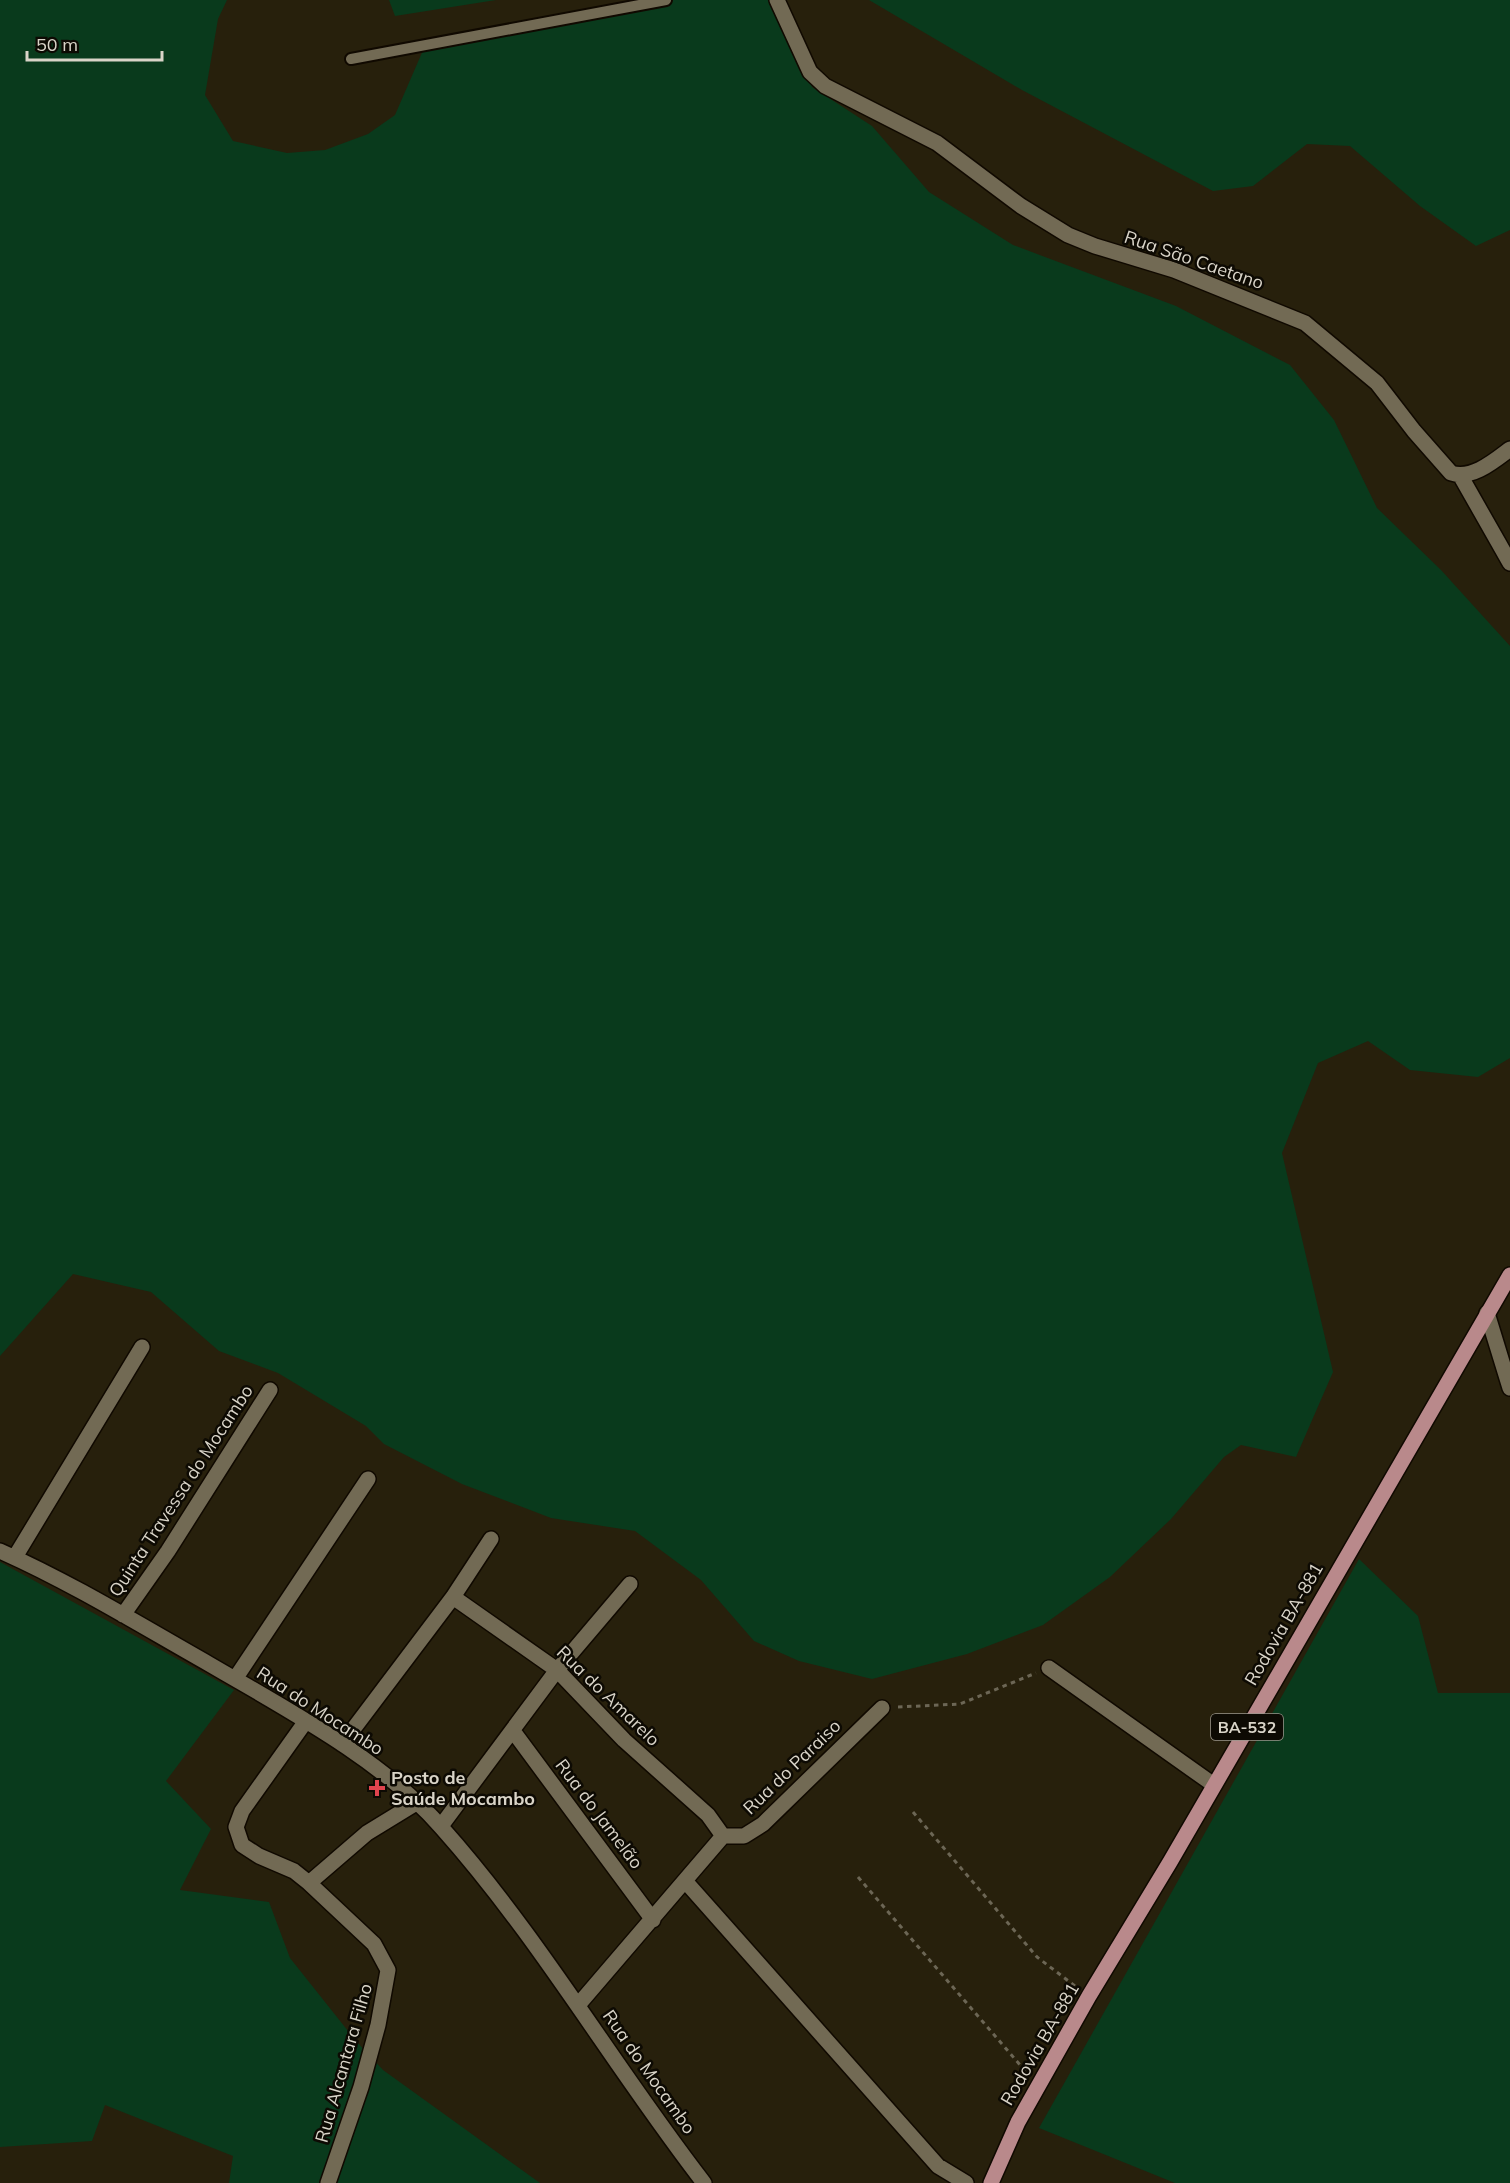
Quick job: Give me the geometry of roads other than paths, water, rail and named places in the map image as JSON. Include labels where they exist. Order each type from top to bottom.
[{"type":"main road","name":"Rodovia BA-881","points":[[991,2183],[1018,2122],[1038,2085],[1510,1275]]},
{"type":"street","name":"Rua São Caetano","points":[[777,0],[810,72],[834,91],[902,123],[937,143],[1021,206],[1068,235],[1095,246],[1174,270],[1305,323],[1372,379],[1444,467],[1460,475]]},
{"type":"street","points":[[1510,450],[1475,471],[1460,475],[1510,563]]},
{"type":"street","points":[[1487,1313],[1510,1388]]},
{"type":"street","points":[[15,1557],[142,1347]]},
{"type":"street","name":"Quinta Travessa do Mocambo","points":[[123,1615],[168,1551],[270,1390]]},
{"type":"street","points":[[235,1679],[368,1479]]},
{"type":"street","points":[[342,1744],[453,1597],[491,1539]]},
{"type":"street","name":"Rua do Mocambo","points":[[0,1551],[123,1615],[306,1721],[342,1744],[416,1803],[441,1826],[579,2004],[704,2183]]},
{"type":"street","points":[[441,1826],[557,1670],[630,1584]]},
{"type":"street","name":"Rua do Amarelo","points":[[453,1597],[557,1670],[624,1740],[708,1815],[723,1836]]},
{"type":"street","points":[[1049,1668],[1214,1785]]},
{"type":"street","name":"Rua do Paraiso","points":[[723,1836],[744,1836],[763,1824],[882,1708]]},
{"type":"street","name":"Rua Alcantara Filho","points":[[306,1721],[242,1811],[236,1827],[238,1837],[249,1850],[294,1871],[374,1944],[388,1970],[381,2014],[362,2087],[328,2183]]},
{"type":"street","name":"Rua do Jamelão","points":[[513,1731],[653,1920]]},
{"type":"street","points":[[309,1883],[367,1833],[416,1803]]},
{"type":"street","points":[[579,2004],[686,1882],[723,1836]]},
{"type":"street","points":[[686,1882],[938,2166],[966,2183]]},
{"type":"lane","points":[[351,59],[666,0]]},
{"type":"place","name":"Posto de Saúde Mocambo","points":[[377,1788]]}]
